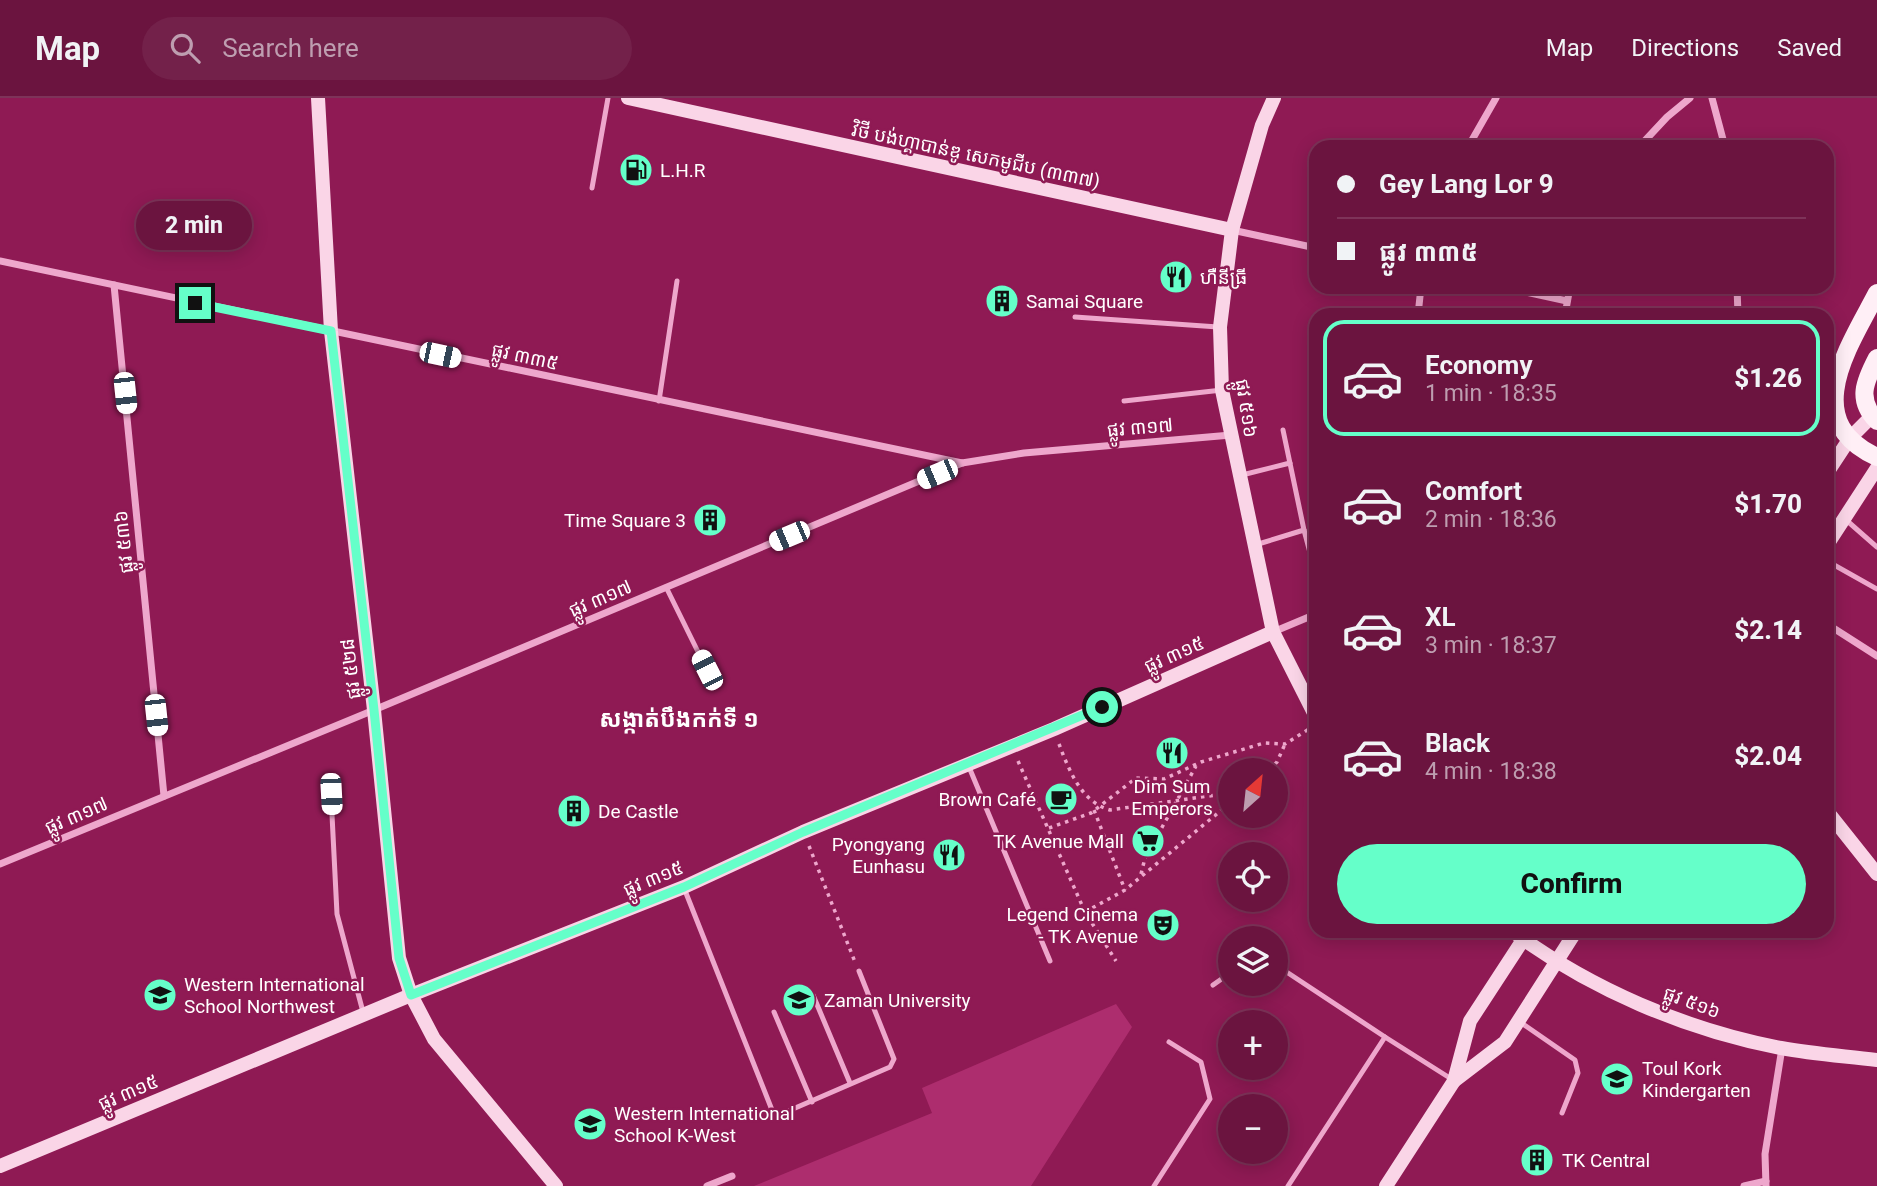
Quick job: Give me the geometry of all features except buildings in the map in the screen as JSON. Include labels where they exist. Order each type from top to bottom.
[{"type":"main road","points":[[1834,390],[1836,375],[1877,293]]},
{"type":"main road","points":[[1875,418],[1866,407],[1864,393],[1877,358]]},
{"type":"main road","points":[[1834,404],[1842,428],[1850,438],[1877,457]]},
{"type":"street","name":"ផ្លូវ ៥២៨","points":[[318,98],[331,331],[399,958],[411,995],[434,1039],[556,1186]]},
{"type":"street","name":"វិថី បង់ហ្គាបាន់ឌូ សេកមូជីប (៣៣៧)","points":[[628,98],[1309,246]]},
{"type":"street","name":"ផ្លូវ ៥១៦","points":[[1274,98],[1262,125],[1232,230],[1220,327],[1222,390],[1273,632],[1309,703]]},
{"type":"street","points":[[1472,140],[1496,98]]},
{"type":"street","points":[[1646,140],[1690,98]]},
{"type":"street","points":[[1712,98],[1723,140]]},
{"type":"street","name":"ផ្លូវ ៣៣៥","points":[[0,261],[962,463]]},
{"type":"street","name":"ផ្លូវ ៥៣៦","points":[[114,285],[164,796]]},
{"type":"street","points":[[1534,294],[1567,301]]},
{"type":"street","points":[[1566,308],[1568,294]]},
{"type":"street","points":[[1834,463],[1850,438],[1875,418]]},
{"type":"street","name":"ផ្លូវ ៣១៧","points":[[0,864],[962,463],[1024,453],[1231,435]]},
{"type":"street","points":[[1834,534],[1877,468]]},
{"type":"street","name":"ផ្លូវ ៣១៥","points":[[0,1166],[411,995],[684,887],[803,832],[1054,729],[1309,617]]},
{"type":"street","points":[[1834,628],[1877,656]]},
{"type":"street","points":[[1834,820],[1877,874]]},
{"type":"street","points":[[1386,1186],[1454,1081],[1470,1021],[1519,938]]},
{"type":"street","name":"ផ្លូវ ៥១៦","points":[[1526,938],[1557,961],[1610,990],[1723,1034],[1782,1048],[1877,1060]]},
{"type":"street","points":[[1454,1081],[1505,1042],[1572,938]]},
{"type":"street","points":[[1744,1186],[1766,1184],[1765,1154],[1782,1048]]},
{"type":"street","points":[[707,1186],[732,1175]]},
{"type":"lane","points":[[592,188],[608,98]]},
{"type":"lane","points":[[659,401],[677,281]]},
{"type":"lane","points":[[1075,317],[1220,327]]},
{"type":"lane","points":[[1124,401],[1222,390]]},
{"type":"lane","points":[[1283,430],[1309,549]]},
{"type":"lane","points":[[1240,476],[1290,463]]},
{"type":"lane","points":[[1844,518],[1877,547]]},
{"type":"lane","points":[[1255,545],[1304,530]]},
{"type":"lane","points":[[1834,565],[1877,589]]},
{"type":"lane","points":[[666,587],[707,670]]},
{"type":"lane","points":[[968,764],[1050,961]]},
{"type":"lane","points":[[331,794],[337,914],[364,1015]]},
{"type":"lane","points":[[684,887],[772,1110],[779,1115],[890,1067],[894,1059],[859,971]]},
{"type":"lane","points":[[1288,973],[1454,1081]]},
{"type":"lane","points":[[1213,985],[1218,981]]},
{"type":"lane","points":[[813,995],[850,1083]]},
{"type":"lane","points":[[774,1012],[812,1102]]},
{"type":"lane","points":[[1519,1021],[1575,1060],[1578,1073],[1562,1113]]},
{"type":"lane","points":[[1288,1186],[1385,1037]]},
{"type":"lane","points":[[1154,1186],[1210,1099],[1200,1062],[1169,1042]]},
{"type":"path","points":[[1054,729],[1072,777],[1096,808],[1125,890]]},
{"type":"path","points":[[1279,758],[1285,744],[1309,729]]},
{"type":"path","points":[[1049,828],[1096,808],[1136,778],[1164,779],[1197,764],[1264,743],[1285,744]]},
{"type":"path","points":[[1012,746],[1085,912],[1116,961]]},
{"type":"path","points":[[1141,876],[1145,858],[1197,764]]},
{"type":"path","points":[[1096,808],[1110,810],[1218,794]]},
{"type":"path","points":[[1085,912],[1125,890],[1218,813]]},
{"type":"path","points":[[814,860],[859,971]]},
{"type":"shaded area","points":[[1116,1004],[1132,1027],[1031,1186],[754,1186],[932,1113],[922,1088]]},
{"type":"place","name":"L.H.R","points":[[636,170]]},
{"type":"place","name":"ហឺនីធ្រី","points":[[1176,277]]},
{"type":"place","name":"Samai Square","points":[[1002,301]]},
{"type":"place","name":"Time Square 3","points":[[710,520]]},
{"type":"place","name":"Dim Sum Emperors","points":[[1172,753]]},
{"type":"place","name":"Brown Café","points":[[1061,799]]},
{"type":"place","name":"De Castle","points":[[574,811]]},
{"type":"place","name":"TK Avenue Mall","points":[[1148,841]]},
{"type":"place","name":"Pyongyang Eunhasu","points":[[949,855]]},
{"type":"place","name":"Legend Cinema - TK Avenue","points":[[1163,925]]},
{"type":"place","name":"Western International School Northwest","points":[[160,995]]},
{"type":"place","name":"Zaman University","points":[[799,1000]]},
{"type":"place","name":"Toul Kork Kindergarten","points":[[1617,1079]]},
{"type":"place","name":"Western International School K-West","points":[[590,1124]]},
{"type":"place","name":"TK Central","points":[[1537,1160]]},
{"type":"district","name":"សង្កាត់បឹងកក់ទី ១","points":[[679,719]]},
{"type":"route","points":[[195,303],[331,331],[399,958],[411,995],[684,887],[803,832],[1102,707]]}]
